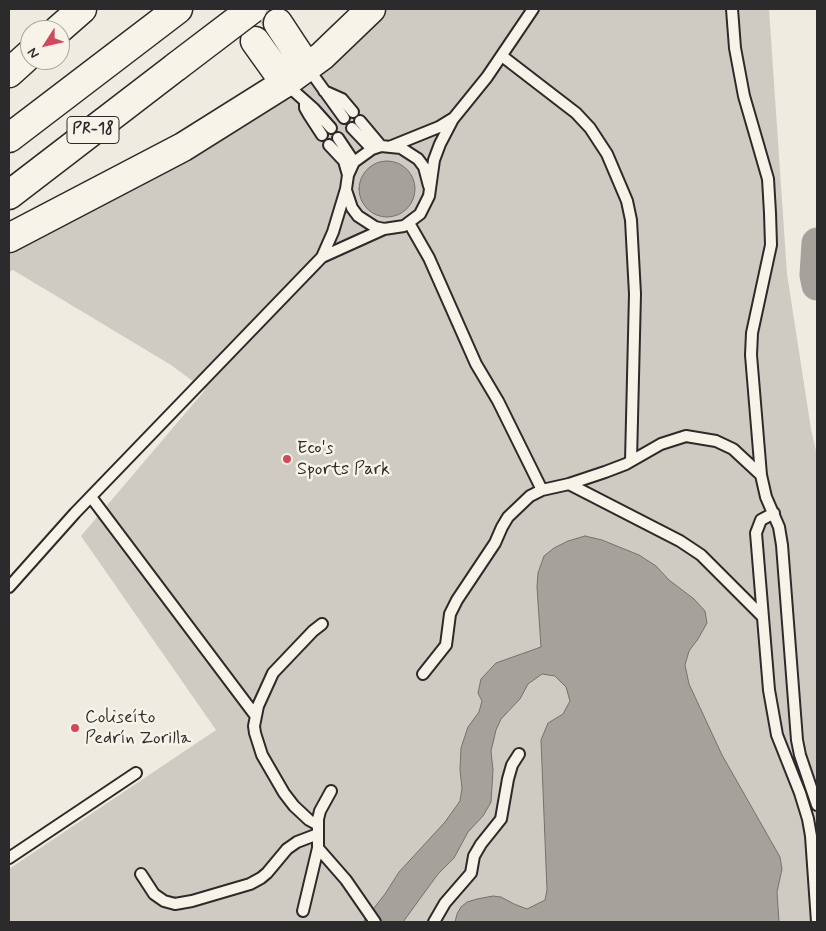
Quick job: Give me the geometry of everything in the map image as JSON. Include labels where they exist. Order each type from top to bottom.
[{"type":"main road","points":[[69,20],[82,9]]},
{"type":"main road","name":"PR-18","points":[[9,138],[178,9]]},
{"type":"main road","name":"PR-18","points":[[9,195],[252,9]]},
{"type":"main road","points":[[9,238],[183,147],[295,92],[307,66],[322,56],[371,9]]},
{"type":"main road","points":[[278,23],[307,66]]},
{"type":"main road","points":[[254,41],[295,92]]},
{"type":"main road","points":[[9,73],[20,63]]},
{"type":"lane","points":[[9,587],[91,497],[322,257],[384,229],[395,228],[409,223],[420,214],[428,196],[434,160],[453,119],[487,77],[533,9]]},
{"type":"lane","points":[[732,9],[735,48],[744,96],[768,179],[771,245],[752,333],[751,355],[762,475],[766,497],[779,527],[785,566],[797,740],[800,755],[817,805]]},
{"type":"lane","points":[[502,56],[576,113],[590,128],[607,154],[627,201],[631,220],[635,294],[631,461]]},
{"type":"lane","points":[[307,66],[326,94],[342,99],[348,115]]},
{"type":"lane","points":[[295,92],[331,128]]},
{"type":"lane","points":[[295,92],[322,135]]},
{"type":"lane","points":[[314,109],[326,94]]},
{"type":"lane","points":[[322,257],[346,189],[348,175],[354,162],[381,147],[439,127],[453,119]]},
{"type":"lane","points":[[356,125],[381,147],[401,148],[418,159],[424,167],[429,186]]},
{"type":"lane","points":[[338,138],[354,162]]},
{"type":"lane","points":[[329,145],[344,161],[348,175]]},
{"type":"lane","points":[[346,189],[348,199],[358,216],[370,225],[384,229]]},
{"type":"lane","points":[[409,223],[429,258],[476,364],[498,401],[542,490]]},
{"type":"lane","points":[[423,674],[446,645],[450,614],[457,600],[495,542],[502,526],[530,496],[542,490],[569,484],[631,461],[661,444],[686,436],[716,441],[734,448],[762,475]]},
{"type":"lane","points":[[569,484],[680,540],[701,555],[763,617]]},
{"type":"lane","points":[[91,497],[255,715]]},
{"type":"lane","points":[[774,513],[760,520],[756,533],[769,690],[773,718],[800,793],[811,836],[817,922]]},
{"type":"lane","points":[[318,830],[294,806],[271,773],[262,755],[255,733],[255,715],[273,673],[322,624]]},
{"type":"lane","points":[[434,922],[445,903],[471,873],[474,856],[501,819],[508,779],[512,765],[519,754]]},
{"type":"lane","points":[[9,858],[136,772]]},
{"type":"lane","points":[[303,912],[318,848],[320,811],[331,791]]},
{"type":"lane","points":[[141,874],[154,894],[164,901],[175,904],[192,901],[250,884],[261,878],[292,846],[318,830]]},
{"type":"lane","points":[[318,848],[353,890],[375,922]]},
{"type":"shaded area","points":[[381,9],[769,9],[787,274],[811,429],[817,455],[817,922],[9,922],[9,869],[216,730],[81,536],[205,390],[171,365],[13,270],[9,272],[9,249]]},
{"type":"shaded area","points":[[387,161],[402,166],[410,174],[415,189],[410,204],[402,212],[387,217],[372,212],[364,204],[359,189],[364,174],[372,166]]},
{"type":"shaded area","points":[[585,536],[602,540],[639,555],[656,566],[669,580],[694,599],[705,611],[707,623],[689,651],[685,665],[689,684],[722,755],[780,857],[782,869],[777,892],[779,922],[455,922],[461,907],[467,902],[477,899],[493,896],[501,897],[527,909],[545,900],[547,890],[541,740],[548,723],[563,714],[570,701],[566,687],[555,676],[542,674],[528,684],[520,699],[501,719],[491,751],[493,770],[491,802],[483,816],[468,832],[454,858],[438,874],[403,922],[363,922],[399,872],[445,822],[460,801],[462,788],[460,770],[461,748],[468,727],[479,712],[482,701],[478,693],[481,679],[496,663],[541,647],[537,587],[538,573],[544,556],[568,541]]},
{"type":"waterway","points":[[817,243],[815,275],[817,285]]},
{"type":"tunnel","points":[[268,9],[278,23]]},
{"type":"place","name":"Eco's Sports Park","points":[[287,459]]},
{"type":"place","name":"Coliseíto Pedrín Zorilla","points":[[75,728]]}]
